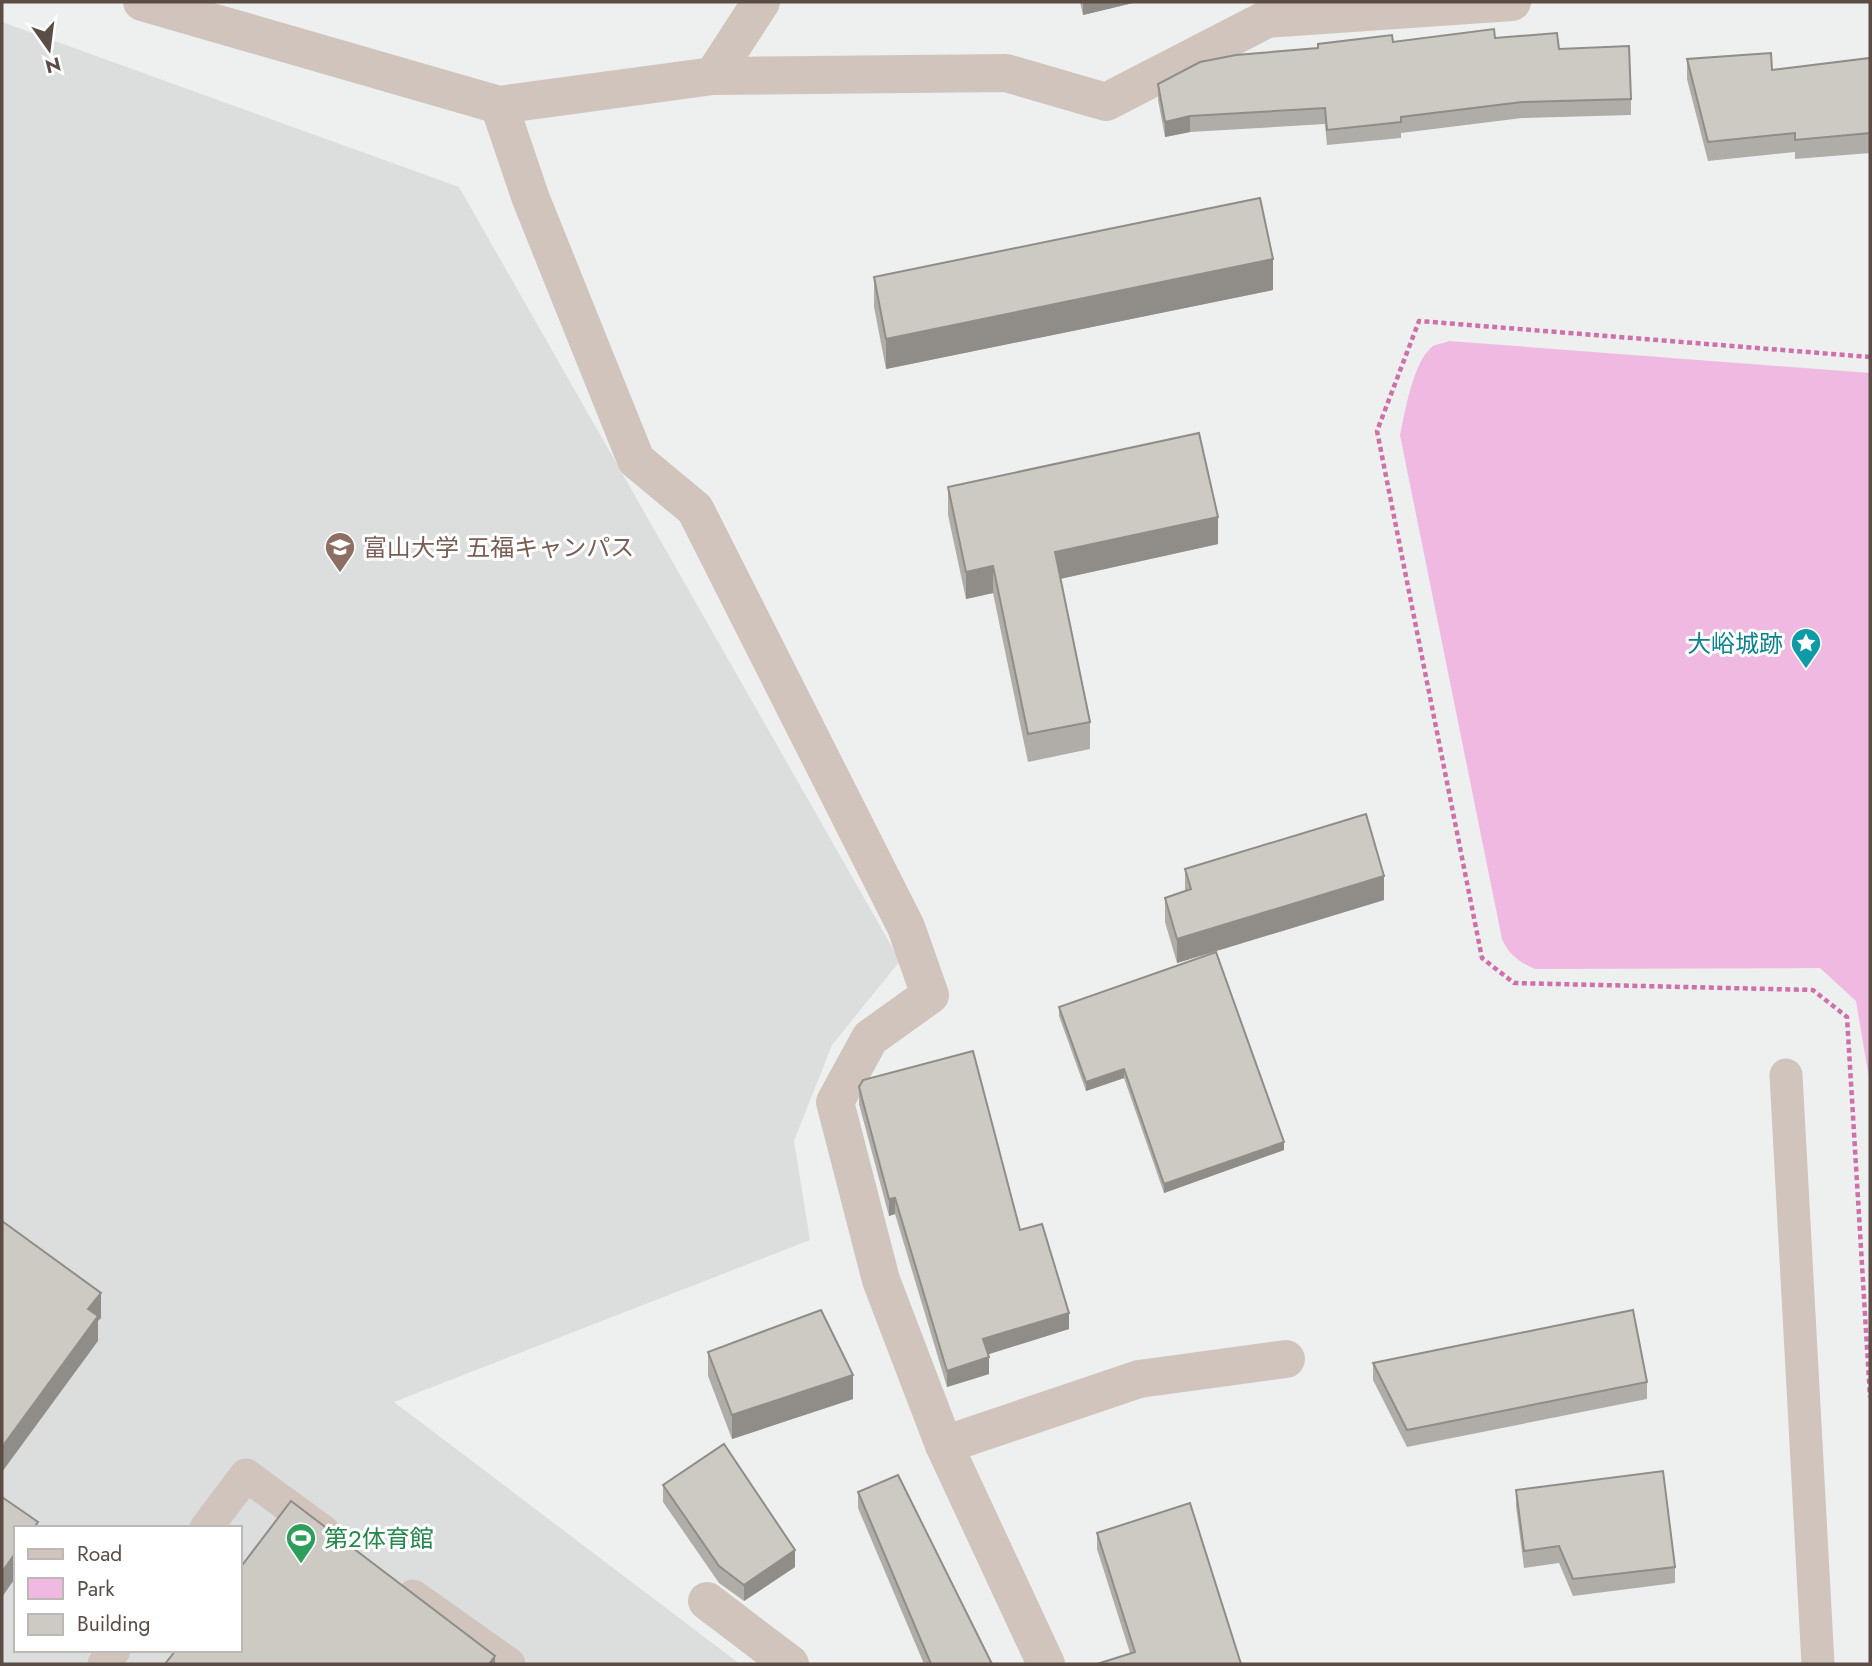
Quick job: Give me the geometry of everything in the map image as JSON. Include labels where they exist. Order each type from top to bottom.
[{"type":"street","points":[[142,2],[499,105],[713,76],[1006,73],[1106,102],[1266,19],[1512,2]]},
{"type":"street","points":[[713,76],[761,2]]},
{"type":"street","points":[[499,105],[531,199],[636,460],[695,509],[906,928],[930,995],[870,1038],[835,1102],[881,1280],[944,1445],[1046,1664]]},
{"type":"street","points":[[944,1445],[1139,1379],[1286,1359]]},
{"type":"street","points":[[707,1601],[790,1664]]},
{"type":"lane","points":[[1786,1074],[1818,1664]]},
{"type":"lane","points":[[208,1526],[246,1475],[345,1546]]},
{"type":"lane","points":[[388,1578],[509,1664]]},
{"type":"path","points":[[1870,357],[1419,321],[1377,432],[1482,958],[1514,983],[1813,990],[1847,1017],[1870,1396]]},
{"type":"shaded area","name":"富山大学 五福キャンパス","points":[[2,22],[459,187],[900,961],[832,1045],[794,1141],[810,1240],[394,1402],[740,1664],[2,1664]]},
{"type":"green space","points":[[1449,341],[1870,373],[1870,1084],[1856,1001],[1820,968],[1535,969],[1515,957],[1505,945],[1400,435],[1420,363],[1433,346]]},
{"type":"building","points":[[1494,29],[1495,38],[1557,33],[1559,49],[1629,46],[1631,99],[1522,102],[1401,117],[1401,122],[1327,130],[1325,108],[1190,116],[1165,122],[1158,84],[1200,62],[1236,55],[1318,48],[1318,44],[1392,35],[1393,42]]},
{"type":"building","points":[[1771,53],[1772,70],[1870,58],[1870,133],[1795,140],[1795,133],[1708,142],[1687,59]]},
{"type":"building","points":[[1260,198],[1273,259],[886,339],[874,277]]},
{"type":"building","points":[[1199,433],[1218,517],[1055,552],[1090,722],[1028,734],[993,566],[966,572],[948,487]]},
{"type":"building","points":[[1366,814],[1384,876],[1177,939],[1165,898],[1191,889],[1185,869]]},
{"type":"building","points":[[1216,952],[1284,1142],[1164,1184],[1124,1069],[1086,1082],[1059,1007]]},
{"type":"building","points":[[973,1051],[1020,1230],[1042,1224],[1069,1313],[983,1339],[989,1357],[947,1371],[895,1198],[889,1199],[859,1087],[863,1080]]},
{"type":"building","points":[[2,1221],[101,1293],[88,1309],[98,1316],[2,1447]]},
{"type":"building","points":[[821,1310],[853,1375],[732,1415],[708,1352]]},
{"type":"building","points":[[1633,1310],[1647,1382],[1407,1430],[1373,1363]]},
{"type":"building","points":[[724,1444],[795,1550],[744,1585],[719,1566],[663,1485]]},
{"type":"building","points":[[1663,1471],[1675,1567],[1573,1579],[1559,1546],[1524,1551],[1516,1490]]},
{"type":"building","points":[[898,1475],[992,1664],[931,1664],[858,1492]]},
{"type":"building","points":[[2,1497],[38,1522],[35,1526],[14,1526],[14,1555],[2,1572]]},
{"type":"building","name":"第2体育館","points":[[291,1501],[495,1656],[489,1664],[165,1664],[174,1652],[242,1652],[242,1565]]},
{"type":"building","points":[[1190,1503],[1241,1664],[1097,1664],[1135,1652],[1097,1533]]},
{"type":"place","name":"富山大学 五福キャンパス","points":[[340,574]]},
{"type":"place","name":"大峪城跡","points":[[1806,670]]},
{"type":"place","name":"第2体育館","points":[[301,1565]]}]
